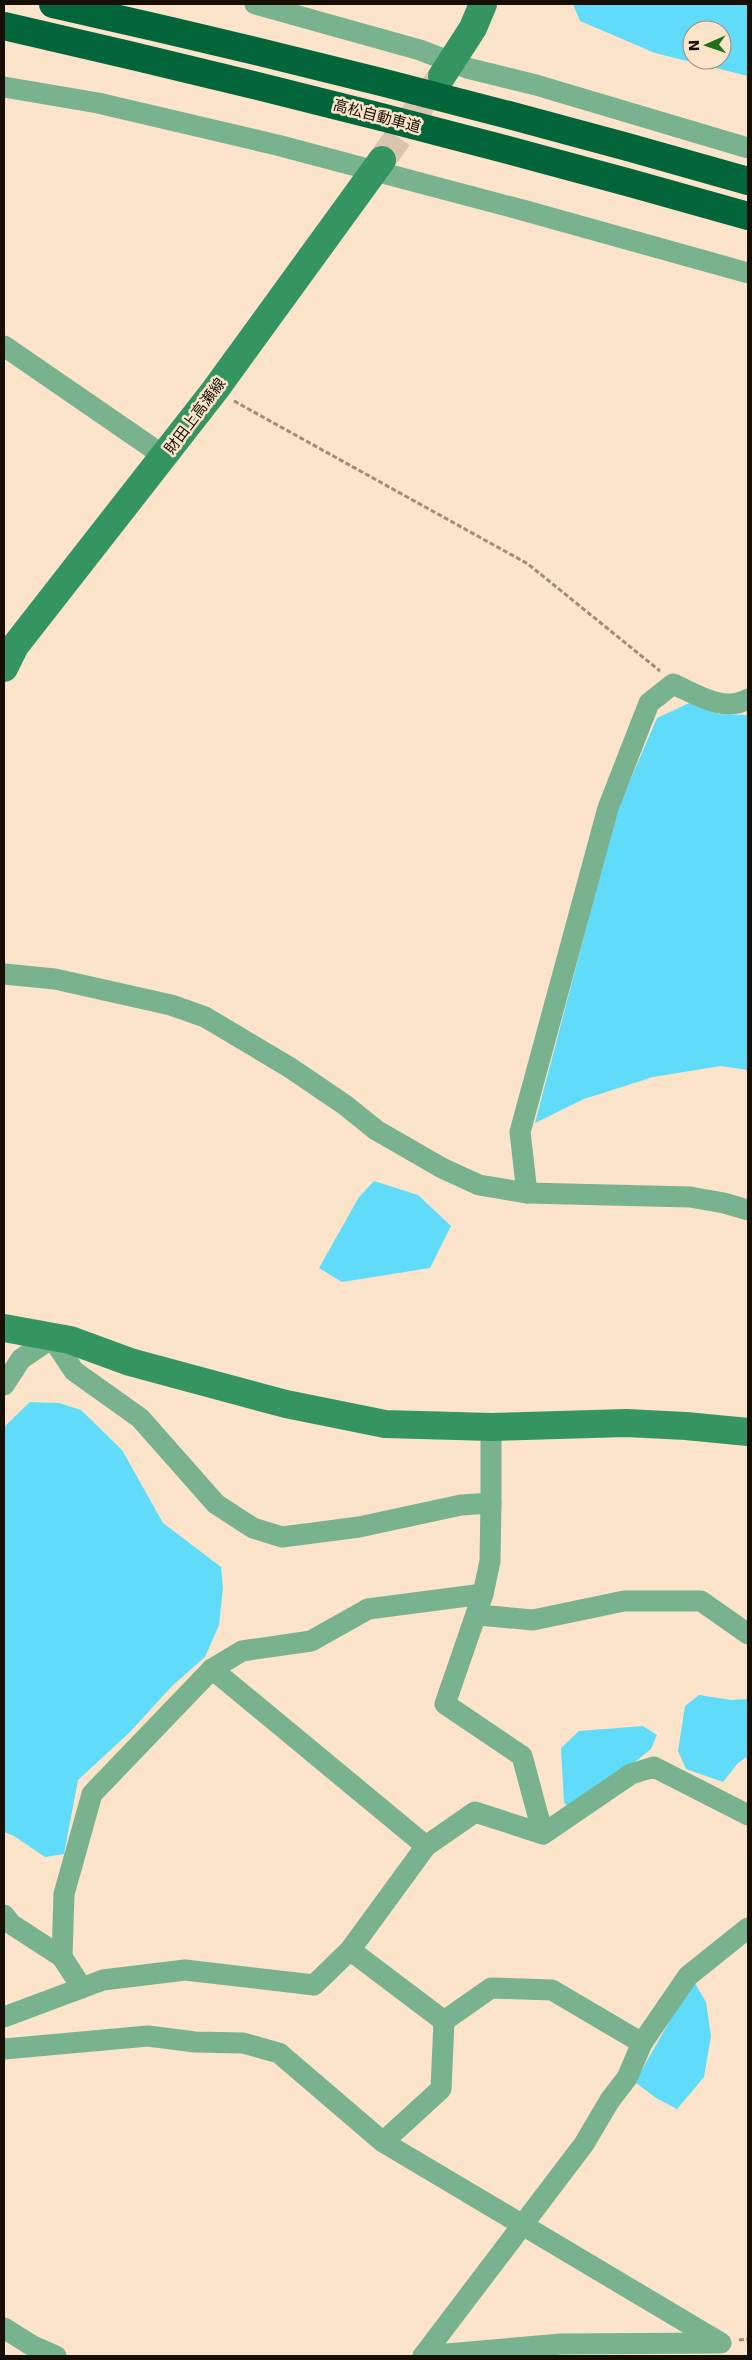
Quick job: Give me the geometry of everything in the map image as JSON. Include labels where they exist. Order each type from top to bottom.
[{"type":"highway","points":[[53,4],[219,41],[615,143],[748,181]]},
{"type":"highway","name":"高松自動車道","points":[[4,26],[220,75],[616,178],[748,216]]},
{"type":"street","points":[[254,4],[420,50],[447,69],[467,68],[536,85],[748,148]]},
{"type":"street","points":[[447,69],[473,28],[483,4]]},
{"type":"street","points":[[4,87],[98,103],[277,145],[378,166],[526,211],[748,273]]},
{"type":"street","name":"財田上高瀬線","points":[[4,668],[15,646],[215,390],[378,166]]},
{"type":"street","points":[[4,346],[164,456]]},
{"type":"street","points":[[528,1193],[520,1132],[608,808],[648,703],[673,684],[722,705],[741,703],[748,699]]},
{"type":"street","points":[[4,974],[55,979],[171,1005],[205,1017],[290,1067],[345,1105],[376,1130],[442,1168],[479,1185],[528,1193],[690,1197],[724,1203],[748,1210]]},
{"type":"street","points":[[4,1328],[70,1340],[148,1367],[286,1404],[336,1416],[385,1424],[492,1427],[626,1423],[748,1432]]},
{"type":"street","points":[[4,1385],[21,1359],[52,1338]]},
{"type":"street","points":[[52,1338],[74,1370],[140,1418],[216,1504],[252,1528],[282,1537],[359,1527],[461,1505],[491,1503]]},
{"type":"street","points":[[492,1427],[490,1561],[478,1615],[445,1704],[522,1756],[542,1834]]},
{"type":"street","points":[[62,1957],[64,1894],[92,1794],[212,1669],[242,1651],[311,1641],[368,1608],[483,1594]]},
{"type":"street","points":[[478,1615],[533,1620],[624,1601],[701,1601],[748,1634]]},
{"type":"street","points":[[212,1669],[426,1846]]},
{"type":"street","points":[[542,1834],[630,1774],[654,1766],[748,1815]]},
{"type":"street","points":[[4,2017],[103,1980],[185,1970],[314,1985],[350,1950],[426,1846],[475,1812],[542,1834]]},
{"type":"street","points":[[4,1915],[11,1924],[62,1957],[82,1988]]},
{"type":"street","points":[[423,2356],[584,2144],[610,2100],[627,2078],[642,2043],[688,1976],[748,1928]]},
{"type":"street","points":[[350,1950],[444,2022]]},
{"type":"street","points":[[444,2022],[491,1988],[552,1990],[642,2043]]},
{"type":"street","points":[[383,2142],[441,2089],[444,2022]]},
{"type":"street","points":[[4,2049],[148,2036],[195,2042],[243,2043],[279,2053],[383,2142],[525,2224],[721,2343],[561,2344],[423,2356]]},
{"type":"street","points":[[4,2328],[31,2345],[56,2356]]},
{"type":"path","points":[[215,390],[372,480],[528,564],[655,666],[673,684]]},
{"type":"water","points":[[573,4],[748,4],[748,76],[724,70],[732,70],[732,20],[682,20],[682,60],[655,53],[580,21]]},
{"type":"water","points":[[689,703],[719,714],[748,715],[748,1070],[721,1066],[653,1077],[584,1099],[535,1123],[617,811],[657,718]]},
{"type":"water","points":[[374,1181],[418,1195],[451,1226],[430,1268],[342,1282],[319,1268],[359,1197]]},
{"type":"water","points":[[30,1402],[59,1403],[81,1410],[122,1450],[163,1523],[221,1567],[223,1588],[219,1625],[205,1657],[172,1686],[130,1732],[78,1780],[64,1854],[45,1857],[14,1836],[4,1832],[4,1431],[6,1425]]},
{"type":"water","points":[[699,1695],[731,1700],[748,1699],[748,1756],[738,1763],[723,1782],[686,1769],[678,1751],[685,1706]]},
{"type":"water","points":[[643,1726],[657,1735],[651,1749],[615,1778],[571,1808],[564,1803],[561,1748],[579,1731]]},
{"type":"water","points":[[693,1980],[706,2002],[711,2036],[704,2077],[677,2109],[656,2098],[635,2082]]},
{"type":"tunnel","points":[[382,160],[441,77]]}]
